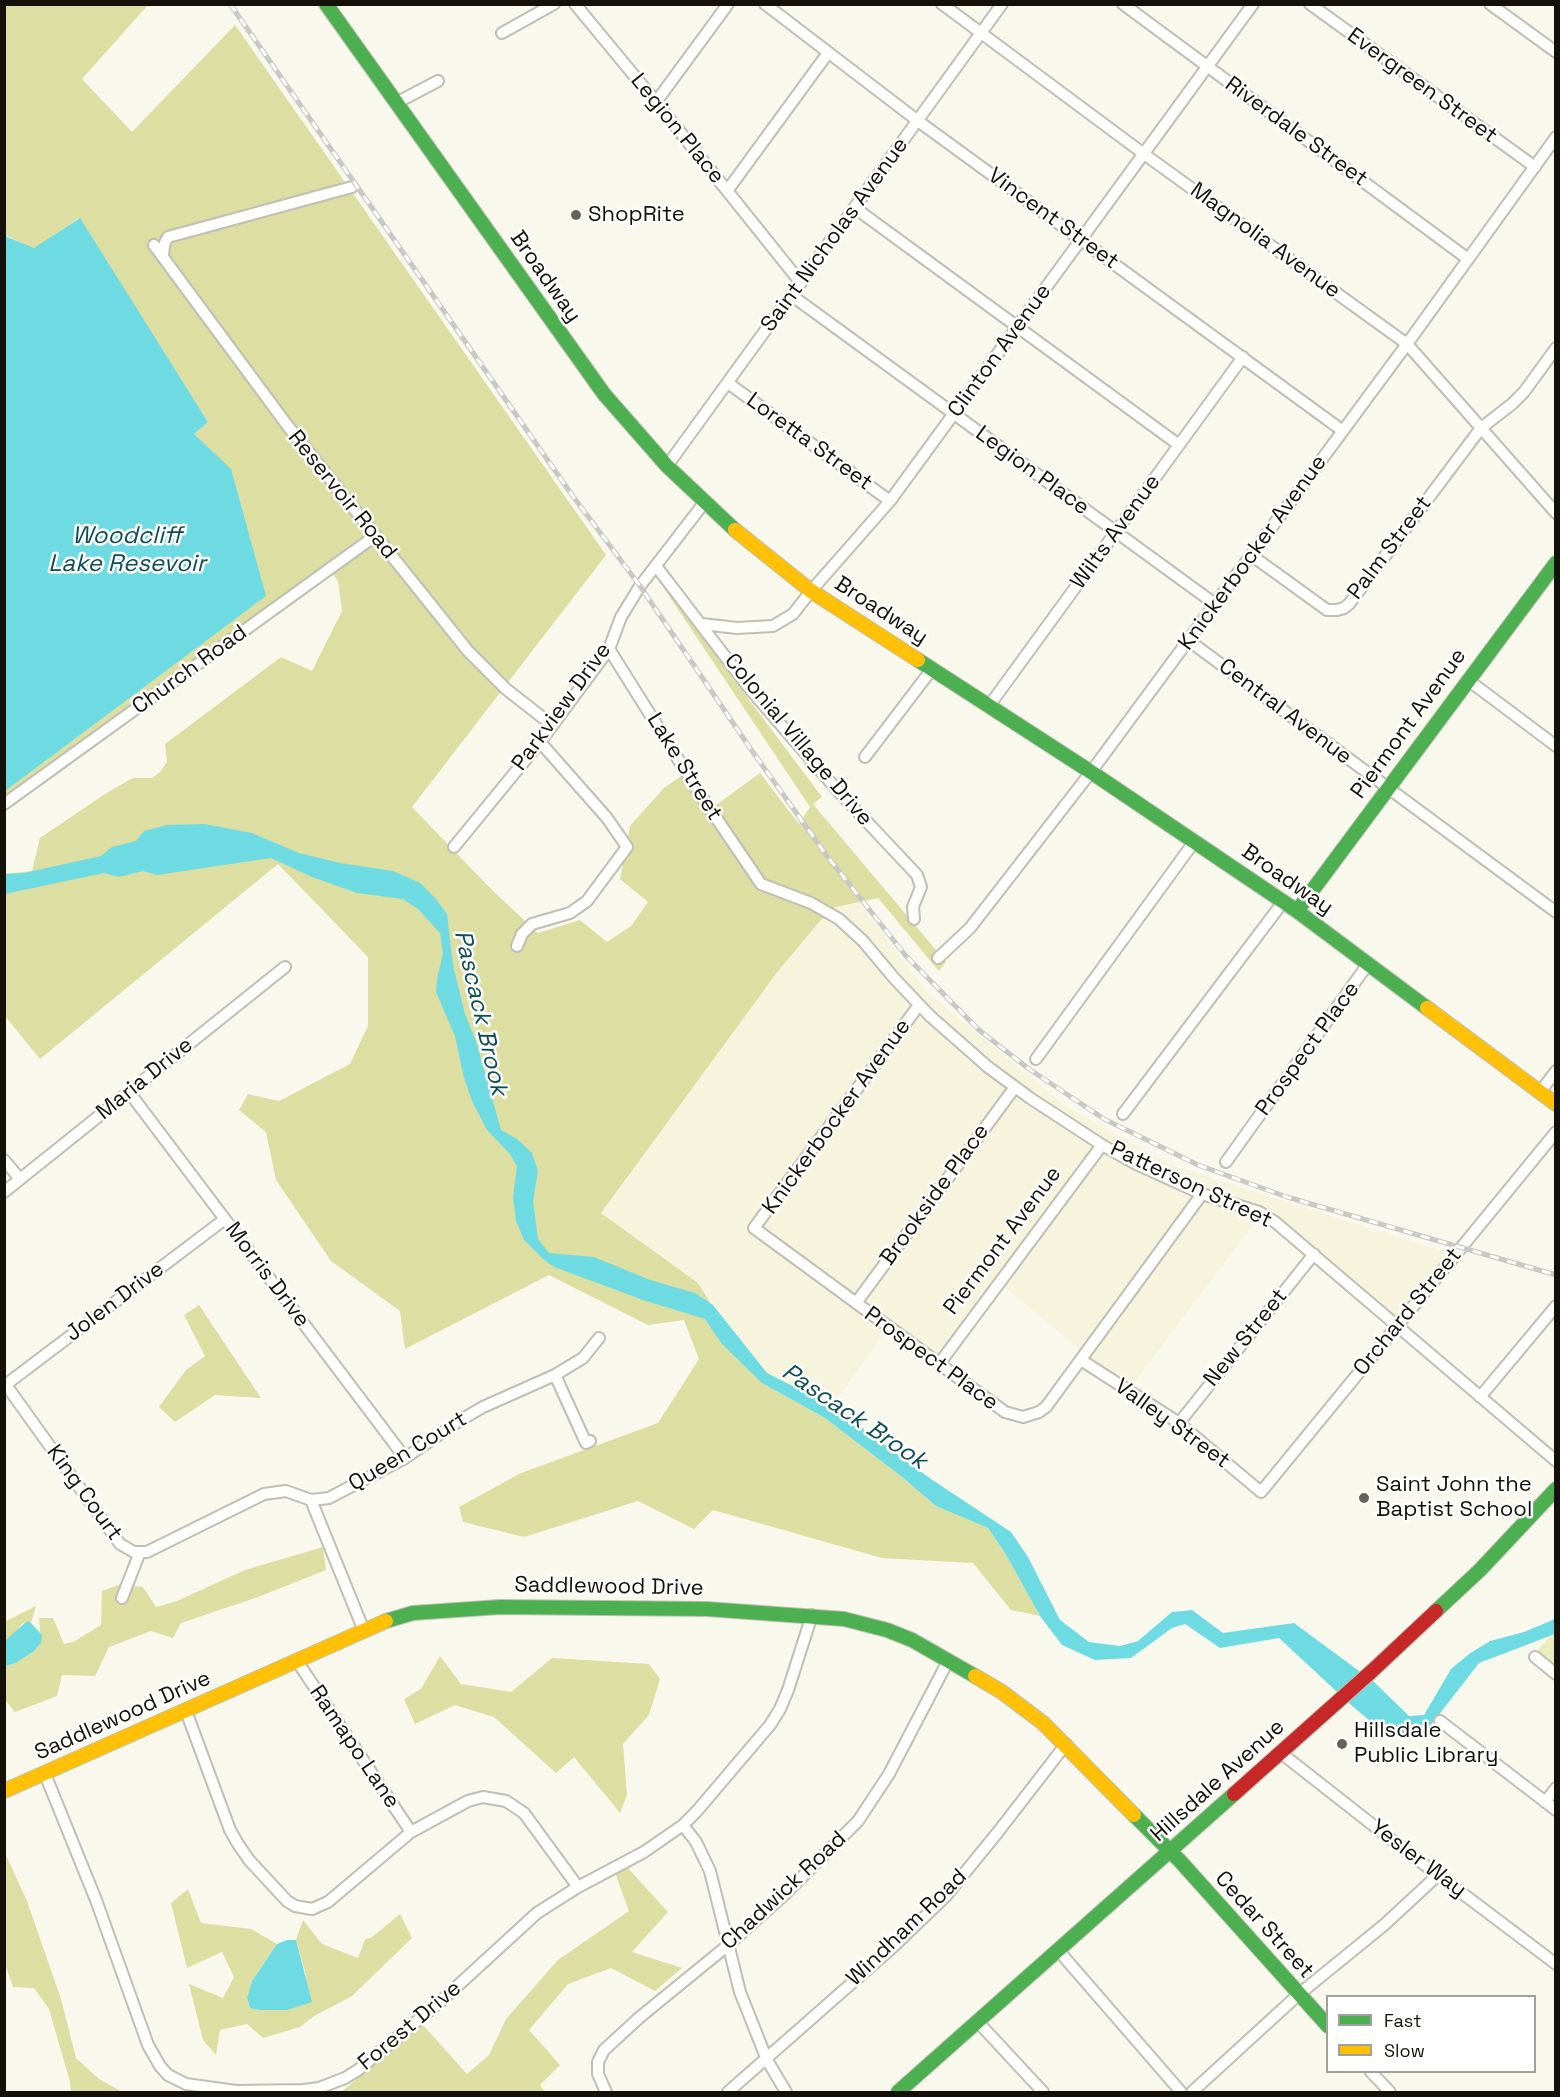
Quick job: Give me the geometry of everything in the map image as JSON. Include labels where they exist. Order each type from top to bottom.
[{"type":"street","points":[[501,33],[554,4]]},
{"type":"street","name":"Legion Place","points":[[575,4],[801,283]]},
{"type":"street","points":[[656,102],[728,4]]},
{"type":"street","name":"Vincent Street","points":[[765,4],[918,121],[1343,431]]},
{"type":"street","name":"Magnolia Avenue","points":[[942,4],[1144,154],[1407,344],[1556,513]]},
{"type":"street","name":"Saint Nicholas Avenue","points":[[667,466],[1002,4]]},
{"type":"street","name":"Riverdale Street","points":[[1123,4],[1468,259]]},
{"type":"street","name":"Clinton Avenue","points":[[702,624],[737,628],[773,626],[793,614],[890,501],[1253,4]]},
{"type":"street","name":"Evergreen Street","points":[[1310,4],[1534,167]]},
{"type":"street","points":[[1490,4],[1556,52]]},
{"type":"street","name":"Broadway","points":[[328,5],[584,367],[630,426],[704,503],[746,541],[811,591],[1091,772],[1296,910],[1556,1104]]},
{"type":"street","points":[[728,191],[828,53]]},
{"type":"street","points":[[396,103],[438,81]]},
{"type":"street","name":"Knickerbocker Avenue","points":[[938,958],[970,928],[1091,772],[1407,344],[1556,137]]},
{"type":"street","points":[[162,257],[168,237],[352,187]]},
{"type":"street","points":[[855,208],[1179,445]]},
{"type":"street","name":"Reservoir Road","points":[[154,245],[287,425],[475,658],[506,690],[552,725]]},
{"type":"street","name":"Legion Place","points":[[791,295],[1215,604]]},
{"type":"street","name":"Palm Street","points":[[1251,555],[1327,609],[1344,608],[1481,428],[1524,392],[1556,348]]},
{"type":"street","name":"Wilts Avenue","points":[[989,706],[1243,357]]},
{"type":"street","name":"Loretta Street","points":[[728,382],[890,501]]},
{"type":"street","name":"Parkview Drive","points":[[454,847],[540,742],[609,649],[621,617],[704,503]]},
{"type":"street","name":"Church Road","points":[[4,804],[375,536]]},
{"type":"street","name":"Piermont Avenue","points":[[1296,910],[1556,562]]},
{"type":"street","name":"Colonial Village Drive","points":[[656,566],[750,689],[838,791],[917,875],[921,887],[913,907],[914,919]]},
{"type":"street","name":"Central Avenue","points":[[1188,640],[1556,912]]},
{"type":"street","name":"Lake Street","points":[[609,649],[700,794],[761,884]]},
{"type":"street","points":[[865,757],[932,669]]},
{"type":"street","points":[[1468,680],[1556,746]]},
{"type":"street","points":[[517,946],[522,934],[532,924],[570,913],[586,901],[627,847],[607,818],[540,742]]},
{"type":"street","points":[[1036,1059],[1194,842]]},
{"type":"street","name":"Patterson Street","points":[[761,884],[811,903],[839,919],[863,941],[919,1005],[958,1042],[1015,1087],[1102,1144],[1168,1179],[1202,1194],[1259,1212],[1275,1222],[1556,1461]]},
{"type":"street","points":[[1123,1114],[1282,902]]},
{"type":"street","name":"Prospect Place","points":[[1226,1162],[1368,964]]},
{"type":"street","name":"Maria Drive","points":[[4,1192],[285,967]]},
{"type":"street","name":"Knickerbocker Avenue","points":[[754,1228],[919,1005]]},
{"type":"street","points":[[1540,1092],[1556,1071]]},
{"type":"street","name":"Brookside Place","points":[[856,1303],[1015,1087]]},
{"type":"street","name":"Morris Drive","points":[[129,1092],[405,1458]]},
{"type":"street","name":"Orchard Street","points":[[1261,1492],[1556,1132]]},
{"type":"street","name":"Piermont Avenue","points":[[939,1364],[1102,1144]]},
{"type":"street","points":[[4,1160],[21,1179]]},
{"type":"street","name":"Prospect Place","points":[[754,1228],[1005,1412],[1023,1417],[1046,1407],[1202,1194]]},
{"type":"street","name":"Jolen Drive","points":[[5,1385],[225,1219]]},
{"type":"street","name":"New Street","points":[[1179,1423],[1314,1254]]},
{"type":"street","points":[[1480,1397],[1556,1306]]},
{"type":"street","name":"Queen Court","points":[[311,1500],[329,1498],[405,1458],[483,1407],[555,1375],[583,1358],[599,1338]]},
{"type":"street","name":"Valley Street","points":[[1081,1359],[1179,1423],[1261,1492]]},
{"type":"street","points":[[555,1375],[586,1443],[590,1441]]},
{"type":"street","name":"King Court","points":[[5,1385],[120,1544],[127,1549],[140,1552],[122,1598]]},
{"type":"street","name":"Hillsdale Avenue","points":[[898,2092],[1372,1671],[1480,1570],[1556,1489]]},
{"type":"street","points":[[140,1552],[153,1550],[264,1494],[286,1491],[311,1500],[364,1631]]},
{"type":"street","name":"Saddlewood Drive","points":[[4,1791],[364,1631],[413,1613],[461,1608],[707,1609],[844,1619],[887,1630],[912,1640],[1008,1697],[1043,1723],[1170,1851]]},
{"type":"street","name":"Forest Drive","points":[[45,1774],[96,1900],[153,2056],[168,2074],[186,2084],[236,2091],[319,2088],[345,2078],[358,2070],[441,2001],[537,1913],[578,1887],[644,1852],[683,1825],[763,1734],[780,1709],[812,1615]]},
{"type":"street","points":[[1535,1658],[1556,1674]]},
{"type":"street","name":"Ramapo Lane","points":[[297,1661],[411,1832]]},
{"type":"street","name":"Chadwick Road","points":[[606,2092],[598,2074],[598,2062],[604,2050],[785,1894],[858,1821],[889,1774],[948,1661]]},
{"type":"street","points":[[186,1711],[230,1830],[238,1844],[249,1860],[287,1901],[304,1909],[320,1907],[328,1902],[411,1832],[471,1800],[483,1797],[506,1801],[524,1813],[578,1887]]},
{"type":"street","points":[[1440,1721],[1556,1810]]},
{"type":"street","name":"Windham Road","points":[[728,2092],[894,1946],[945,1897],[1066,1744]]},
{"type":"street","name":"Yesler Way","points":[[1281,1753],[1556,1964]]},
{"type":"street","points":[[1545,1802],[1556,1788]]},
{"type":"street","points":[[683,1825],[696,1842],[710,1871],[740,1992],[767,2060],[786,2092]]},
{"type":"street","name":"Cedar Street","points":[[1170,1851],[1326,2024]]},
{"type":"street","points":[[1192,2092],[1298,1995],[1384,1925],[1438,1875]]},
{"type":"street","points":[[1058,1950],[1181,2092]]},
{"type":"street","points":[[978,2022],[1043,2092]]},
{"type":"street","points":[[1372,2073],[1390,2092]]},
{"type":"shaded area","points":[[859,902],[928,993],[1067,1107],[1174,1166],[1448,1253],[1394,1318],[1262,1213],[1129,1390],[1001,1284],[938,1366],[887,1330],[832,1406],[767,1373],[698,1283],[601,1213],[778,971],[831,908]]},
{"type":"green space","points":[[5,5],[148,5],[82,79],[132,132],[235,25],[606,555],[412,807],[491,889],[538,933],[580,920],[607,942],[631,926],[648,902],[620,879],[630,826],[664,788],[686,773],[708,811],[760,773],[799,824],[810,807],[651,569],[822,797],[813,804],[946,962],[939,971],[878,898],[831,908],[778,971],[601,1213],[698,1283],[762,1383],[825,1418],[936,1506],[988,1528],[1005,1553],[1040,1616],[1011,1610],[973,1563],[882,1558],[713,1510],[694,1529],[638,1501],[524,1537],[463,1522],[459,1507],[521,1473],[658,1423],[699,1359],[684,1320],[648,1325],[549,1275],[405,1349],[400,1311],[331,1261],[276,1180],[266,1132],[239,1110],[248,1094],[279,1101],[350,1064],[368,1026],[368,957],[278,864],[40,1059],[5,1016],[4,874],[32,871],[40,838],[133,778],[152,778],[160,772],[167,762],[165,744],[281,657],[312,671],[342,611],[338,581],[329,569],[5,804],[5,791],[231,470],[194,434],[208,422],[79,218],[34,249],[5,235]]},
{"type":"green space","points":[[199,1305],[261,1398],[215,1395],[175,1422],[159,1407],[186,1370],[205,1356],[184,1315]]},
{"type":"green space","points":[[323,1547],[326,1570],[258,1597],[181,1623],[173,1638],[151,1631],[109,1647],[95,1676],[62,1675],[57,1696],[15,1712],[5,1700],[4,1666],[16,1663],[34,1651],[41,1643],[39,1618],[53,1618],[64,1644],[73,1642],[101,1625],[102,1591],[121,1584],[143,1587],[156,1607],[177,1601],[245,1570]]},
{"type":"green space","points":[[36,1606],[31,1623],[27,1621],[22,1624],[5,1641],[4,1622]]},
{"type":"green space","points":[[1555,1634],[1555,1665],[1537,1651]]},
{"type":"green space","points":[[440,1656],[461,1684],[511,1692],[552,1658],[649,1664],[660,1679],[649,1715],[623,1744],[627,1795],[620,1813],[574,1757],[556,1773],[494,1717],[455,1705],[415,1724],[404,1699],[421,1689]]},
{"type":"green space","points":[[5,1853],[27,1901],[61,1999],[76,2058],[99,2079],[120,2092],[71,2092],[49,2009],[34,1988],[13,1987],[5,1964]]},
{"type":"green space","points":[[628,1868],[668,1912],[632,1952],[682,1968],[655,1991],[611,1968],[568,1984],[529,2030],[560,2065],[540,2085],[545,2092],[341,2092],[423,2025],[467,2074],[489,2055],[506,2019],[558,1960],[629,1911],[615,1873]]},
{"type":"green space","points":[[188,1889],[201,1923],[251,1929],[277,1944],[252,1981],[247,1999],[250,2008],[306,1975],[296,1940],[303,1920],[322,1944],[358,1958],[365,1939],[371,1938],[400,1914],[412,1938],[352,1996],[314,2016],[300,2027],[263,2038],[247,2024],[220,2030],[216,2055],[203,2040],[189,1984],[223,1998],[234,1977],[222,1952],[187,1968],[171,1903]]},
{"type":"water","name":"Woodcliff Lake Resevoir","points":[[80,218],[208,422],[194,434],[231,469],[266,596],[5,791],[5,236],[34,248]]},
{"type":"water","points":[[204,824],[252,833],[299,853],[340,863],[393,871],[420,883],[447,914],[453,965],[465,1014],[476,1041],[501,1130],[517,1139],[532,1153],[538,1171],[533,1201],[538,1239],[549,1253],[594,1257],[650,1280],[695,1293],[713,1305],[767,1373],[832,1406],[931,1479],[1011,1532],[1028,1557],[1060,1620],[1089,1642],[1120,1646],[1138,1641],[1172,1612],[1192,1610],[1223,1633],[1294,1623],[1374,1682],[1409,1716],[1424,1715],[1451,1669],[1490,1641],[1524,1632],[1555,1619],[1555,1634],[1479,1663],[1427,1730],[1415,1738],[1382,1731],[1279,1638],[1220,1648],[1185,1624],[1172,1628],[1131,1658],[1095,1660],[1062,1645],[1040,1616],[1005,1553],[988,1528],[936,1506],[825,1418],[762,1383],[722,1344],[705,1319],[643,1300],[554,1267],[524,1240],[516,1221],[513,1197],[517,1166],[510,1154],[487,1130],[472,1101],[464,1078],[455,1036],[436,992],[443,953],[440,933],[418,909],[403,899],[357,893],[312,877],[271,858],[157,875],[143,871],[119,877],[104,873],[5,894],[4,874],[24,873],[101,856],[112,847],[136,841],[144,831],[167,825]]},
{"type":"water","points":[[27,1621],[42,1635],[41,1643],[34,1651],[16,1663],[5,1666],[5,1641]]},
{"type":"water","points":[[287,1940],[296,1940],[312,2002],[287,2010],[250,2008],[247,1998],[252,1981],[277,1944]]},
{"type":"railway","points":[[230,4],[827,856],[906,956],[979,1030],[1029,1069],[1104,1119],[1198,1165],[1287,1197],[1556,1275]]},
{"type":"traffic: fast","points":[[326,4],[604,394],[667,466],[735,530]]},
{"type":"traffic: fast","points":[[1297,911],[1556,563]]},
{"type":"traffic: fast","points":[[918,660],[1091,772],[1297,911],[1427,1008]]},
{"type":"traffic: fast","points":[[1436,1611],[1480,1570],[1556,1489]]},
{"type":"traffic: fast","points":[[386,1621],[413,1613],[500,1607],[707,1609],[844,1619],[887,1630],[912,1640],[975,1676]]},
{"type":"traffic: fast","points":[[898,2092],[1234,1794]]},
{"type":"traffic: fast","points":[[1134,1815],[1180,1861],[1326,2024]]},
{"type":"traffic: slow","points":[[735,530],[811,591],[918,660]]},
{"type":"traffic: slow","points":[[1427,1008],[1556,1104]]},
{"type":"traffic: slow","points":[[4,1791],[386,1621]]},
{"type":"traffic: slow","points":[[975,1676],[1002,1692],[1043,1723],[1134,1815]]},
{"type":"traffic: jam","points":[[1234,1794],[1436,1611]]},
{"type":"place","name":"ShopRite","points":[[576,215]]},
{"type":"place","name":"Saint John the Baptist School","points":[[1364,1498]]},
{"type":"place","name":"Hillsdale Public Library","points":[[1342,1744]]},
{"type":"water label","name":"Pascack Brook","points":[[480,1013]]},
{"type":"water label","name":"Pascack Brook","points":[[854,1417]]}]
